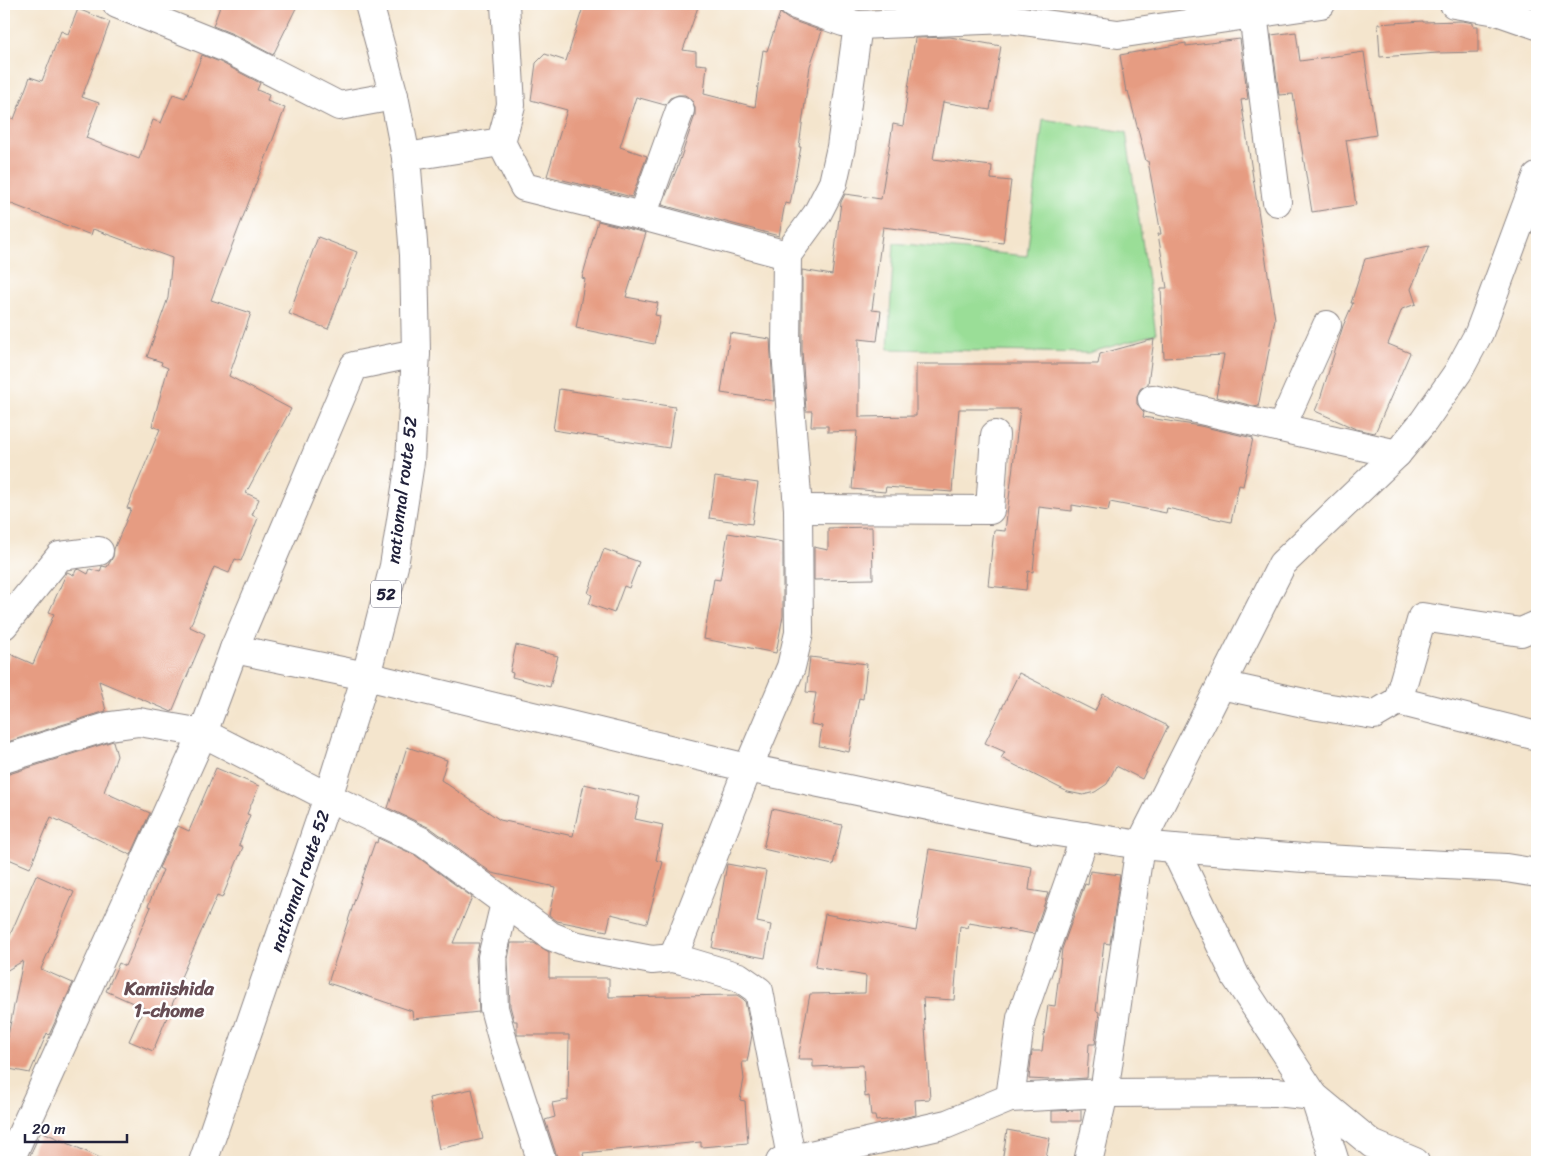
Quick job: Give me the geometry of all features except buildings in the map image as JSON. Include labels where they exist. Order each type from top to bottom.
[{"type":"main road","points":[[117,4],[226,48],[339,106],[394,96]]},
{"type":"main road","name":"nationnal route 52","points":[[203,1162],[328,797],[366,676],[395,556],[410,462],[416,353],[414,255],[406,157],[394,96],[369,4]]},
{"type":"main road","points":[[505,4],[511,105],[501,142],[524,187],[788,255]]},
{"type":"main road","points":[[793,4],[849,17],[1009,19],[1118,34],[1253,9],[1321,4]]},
{"type":"main road","points":[[1454,4],[1496,11],[1537,25]]},
{"type":"main road","points":[[1253,9],[1276,202]]},
{"type":"main road","points":[[673,958],[790,666],[799,633],[798,509],[786,351],[788,255],[817,214],[833,183],[841,147],[849,17]]},
{"type":"main road","points":[[642,216],[680,110]]},
{"type":"main road","points":[[406,157],[501,142]]},
{"type":"main road","points":[[1088,1162],[1104,1093],[1140,845],[1282,564],[1396,454],[1424,421],[1458,372],[1479,333],[1537,177]]},
{"type":"main road","points":[[1281,428],[1327,325]]},
{"type":"main road","points":[[8,1162],[203,733],[234,649],[354,366],[416,353]]},
{"type":"main road","points":[[1152,399],[1396,454]]},
{"type":"main road","points":[[798,509],[990,510],[995,435]]},
{"type":"main road","points":[[4,625],[60,556],[99,552]]},
{"type":"main road","points":[[1398,701],[1422,617],[1521,632],[1537,625]]},
{"type":"main road","points":[[234,649],[366,676],[748,768],[1038,829],[1140,845],[1174,848],[1304,858],[1506,868],[1537,872]]},
{"type":"main road","points":[[1221,685],[1318,706],[1374,714],[1398,701],[1537,736]]},
{"type":"main road","points":[[4,759],[110,726],[140,722],[203,733],[328,797],[423,842],[551,936],[573,945],[652,960],[673,958],[739,977],[759,991],[788,1161],[947,1124],[1010,1098],[1104,1093],[1276,1092],[1314,1096],[1372,1144],[1415,1162]]},
{"type":"main road","points":[[1010,1098],[1021,1018],[1085,836]]},
{"type":"main road","points":[[1174,848],[1236,977],[1314,1096],[1335,1162]]},
{"type":"main road","points":[[505,903],[492,957],[494,1008],[542,1162]]},
{"type":"green space","points":[[1043,119],[1126,132],[1156,334],[1088,353],[888,349],[894,243],[1027,256]]},
{"type":"district","name":"Kamiishida 1-chome","points":[[169,999]]}]
